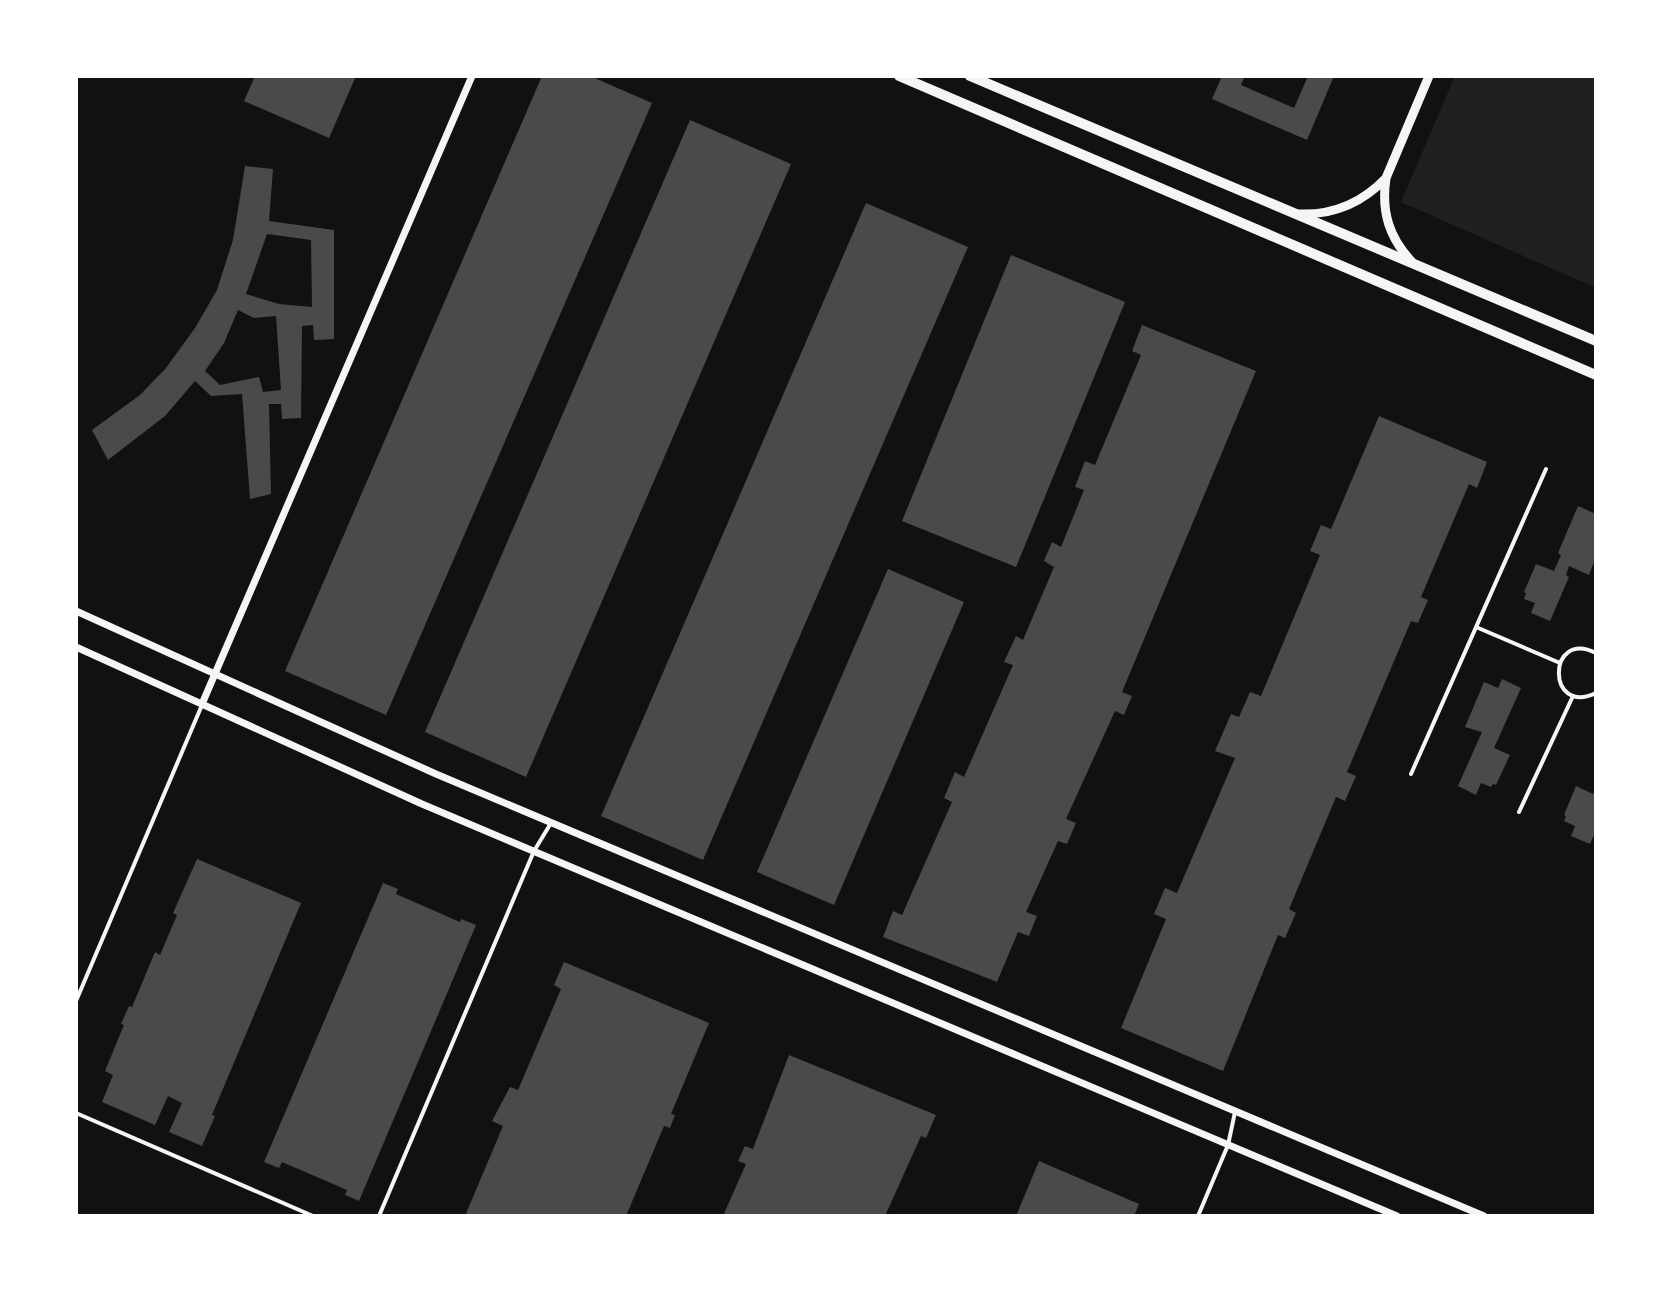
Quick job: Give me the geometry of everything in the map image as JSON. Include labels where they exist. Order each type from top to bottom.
[{"type":"main road","points":[[899,76],[1596,375]]},
{"type":"main road","points":[[970,76],[1596,341]]},
{"type":"street","points":[[202,704],[472,76]]},
{"type":"street","points":[[1415,266],[1399,249],[1390,232],[1385,211],[1386,178],[1429,76]]},
{"type":"street","points":[[1293,214],[1316,215],[1338,210],[1374,190],[1386,178]]},
{"type":"street","points":[[76,611],[436,774],[1484,1216]]},
{"type":"street","points":[[76,647],[422,804],[1397,1216]]},
{"type":"lane","points":[[1411,774],[1546,469]]},
{"type":"lane","points":[[1476,627],[1560,663]]},
{"type":"lane","points":[[1595,650],[1570,651],[1560,663],[1558,678],[1566,692],[1573,696],[1596,693]]},
{"type":"lane","points":[[1519,812],[1573,696]]},
{"type":"lane","points":[[76,1001],[202,704]]},
{"type":"lane","points":[[379,1216],[534,851],[552,823]]},
{"type":"lane","points":[[1198,1216],[1228,1145],[1235,1112]]},
{"type":"lane","points":[[76,1113],[313,1216]]},
{"type":"shaded area","points":[[1455,76],[1596,76],[1596,288],[1401,202]]},
{"type":"building","points":[[255,76],[356,76],[329,138],[244,101]]},
{"type":"building","points":[[542,76],[590,76],[652,103],[386,715],[285,671]]},
{"type":"building","points":[[1222,76],[1245,76],[1241,85],[1294,108],[1308,76],[1334,76],[1307,140],[1212,99]]},
{"type":"building","points":[[690,120],[791,164],[526,777],[425,732]]},
{"type":"building","points":[[245,166],[273,169],[269,221],[334,230],[334,339],[314,340],[313,325],[302,326],[301,418],[282,419],[281,404],[269,404],[271,494],[250,499],[242,394],[211,396],[195,381],[165,416],[108,460],[92,430],[140,395],[166,368],[217,290],[233,240]],"holes":[[[267,234],[311,240],[312,307],[279,304],[246,294]],[[238,310],[254,318],[276,316],[281,390],[263,392],[259,377],[220,385],[205,371],[224,343]]]},
{"type":"building","points":[[866,203],[968,247],[703,860],[601,816]]},
{"type":"building","points":[[1011,255],[1125,302],[1016,567],[902,521]]},
{"type":"building","points":[[1142,325],[1256,371],[1122,692],[1132,696],[1124,715],[1115,711],[1066,819],[1076,823],[1067,844],[1058,841],[1026,912],[1037,916],[1029,936],[1018,932],[997,982],[883,937],[893,911],[902,915],[952,802],[944,798],[955,772],[964,777],[1013,665],[1004,662],[1016,636],[1023,640],[1054,567],[1044,561],[1052,542],[1061,547],[1084,490],[1075,487],[1085,461],[1095,465],[1141,355],[1132,351]]},
{"type":"building","points":[[1379,416],[1487,462],[1477,488],[1469,484],[1421,597],[1428,600],[1418,623],[1411,621],[1347,772],[1356,776],[1345,801],[1336,797],[1289,909],[1296,913],[1285,938],[1278,935],[1223,1071],[1121,1028],[1166,919],[1154,914],[1165,888],[1177,893],[1235,758],[1215,751],[1231,714],[1239,717],[1250,692],[1261,696],[1320,555],[1310,551],[1321,525],[1331,529]]},
{"type":"building","points":[[1578,506],[1596,514],[1596,557],[1589,575],[1569,566],[1566,575],[1569,577],[1550,621],[1531,613],[1535,603],[1524,599],[1524,592],[1536,564],[1554,571],[1561,555],[1558,553]]},
{"type":"building","points":[[888,569],[964,602],[834,905],[757,872]]},
{"type":"building","points":[[1502,679],[1521,688],[1494,748],[1510,755],[1496,785],[1491,787],[1481,783],[1476,795],[1458,786],[1482,732],[1465,727],[1484,682],[1498,688]]},
{"type":"building","points":[[1576,786],[1593,794],[1596,788],[1596,830],[1590,844],[1571,836],[1575,826],[1564,821]]},
{"type":"building","points":[[197,859],[301,903],[212,1115],[215,1116],[202,1146],[169,1132],[182,1103],[168,1096],[155,1125],[102,1102],[113,1075],[105,1071],[124,1025],[121,1024],[129,1006],[132,1007],[155,952],[160,955],[177,915],[173,913]]},
{"type":"building","points":[[383,883],[398,889],[396,894],[460,922],[461,919],[476,925],[359,1201],[345,1195],[347,1190],[282,1162],[279,1168],[264,1162]]},
{"type":"building","points":[[564,962],[709,1023],[671,1114],[675,1115],[670,1128],[664,1126],[626,1216],[465,1216],[503,1126],[492,1121],[510,1087],[518,1090],[561,989],[554,985]]},
{"type":"building","points":[[789,1055],[936,1115],[926,1138],[921,1136],[885,1216],[723,1216],[746,1164],[738,1161],[745,1146],[753,1149]]},
{"type":"building","points":[[1039,1161],[1139,1204],[1134,1216],[1016,1216]]}]
